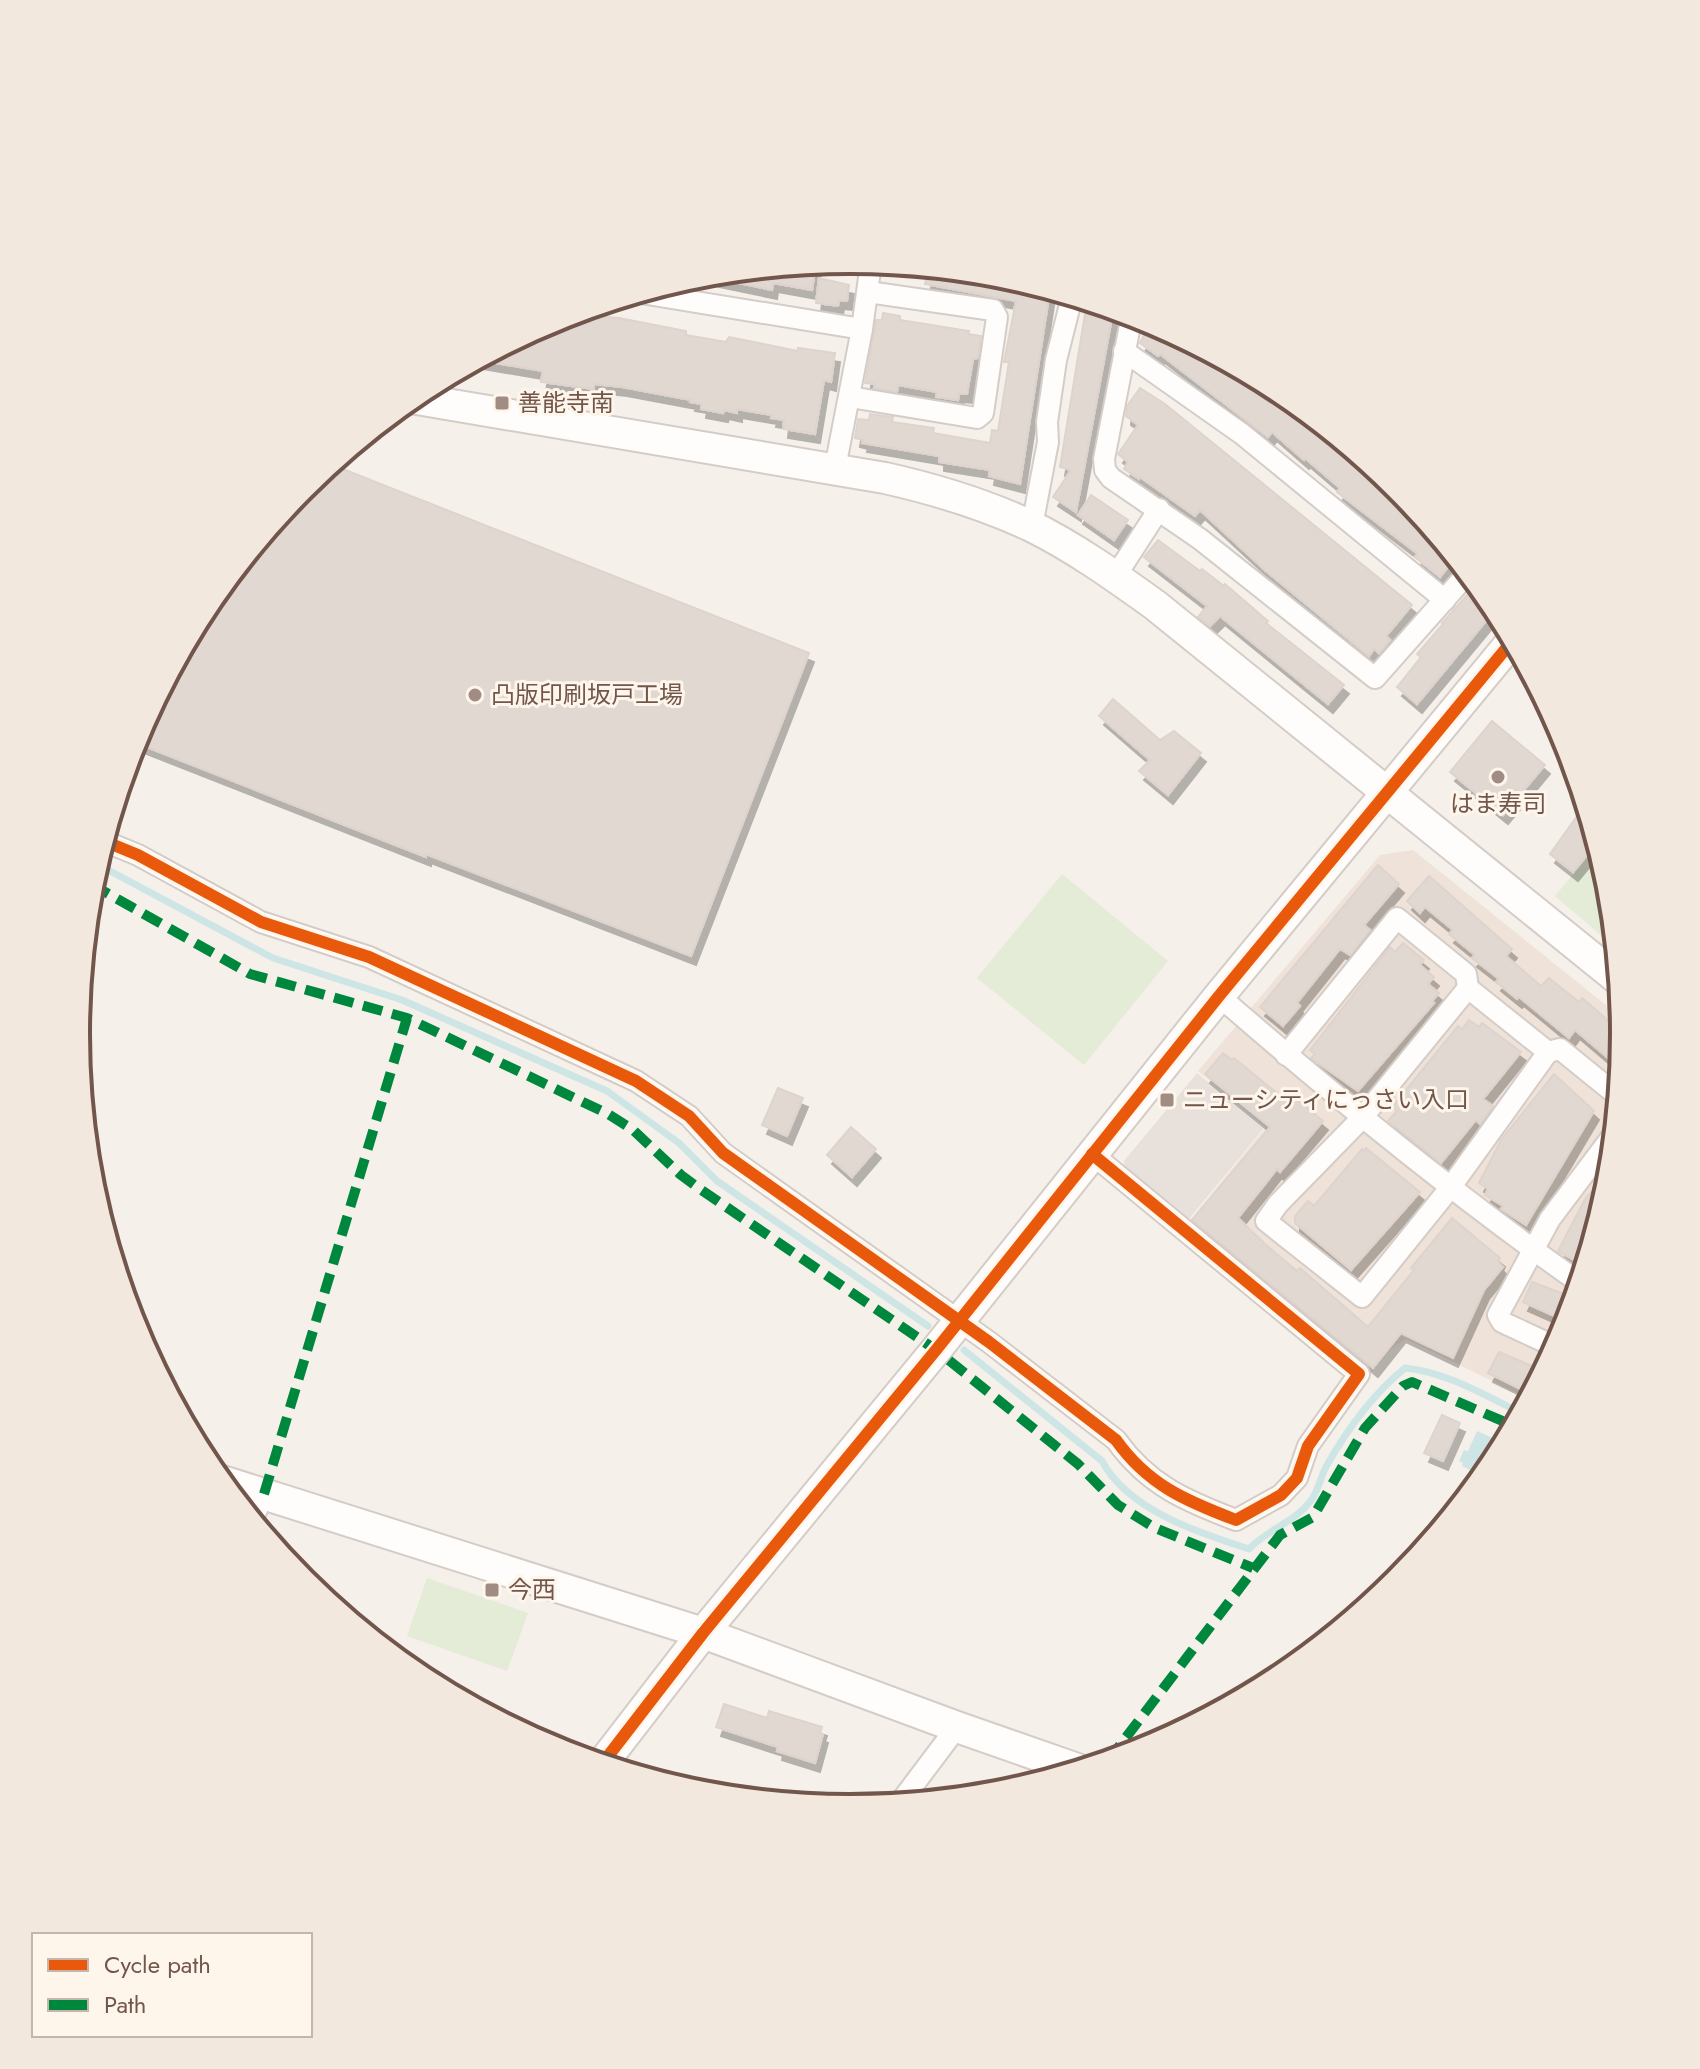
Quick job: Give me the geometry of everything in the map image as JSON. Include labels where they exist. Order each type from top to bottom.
[{"type":"street","points":[[835,468],[870,275]]},
{"type":"street","points":[[850,397],[977,418],[983,413],[997,317],[993,310],[868,292]]},
{"type":"street","points":[[666,297],[862,329]]},
{"type":"street","points":[[1032,526],[1048,442],[1047,422],[1056,360],[1069,307]]},
{"type":"street","points":[[1129,328],[1104,459],[1105,470],[1111,478],[1200,539],[1375,678],[1460,582]]},
{"type":"street","points":[[1124,351],[1242,434],[1445,600]]},
{"type":"street","points":[[431,401],[835,468],[930,488],[1032,526],[1155,605],[1606,970]]},
{"type":"street","points":[[1115,577],[1159,509]]},
{"type":"street","points":[[609,1755],[703,1633],[959,1321],[1219,996],[1505,649]]},
{"type":"street","points":[[114,845],[261,922],[369,957],[636,1081],[689,1116],[723,1153],[959,1321],[1116,1440],[1131,1461],[1164,1489],[1236,1520],[1281,1495],[1297,1478],[1308,1446],[1359,1374],[1092,1154]]},
{"type":"street","points":[[1286,1055],[1397,918],[1466,974],[1468,988],[1548,1052]]},
{"type":"street","points":[[1468,988],[1362,1118],[1278,1204],[1266,1221],[1362,1297],[1450,1188],[1548,1052],[1560,1049],[1608,1088]]},
{"type":"street","points":[[1219,996],[1362,1118],[1450,1188],[1571,1277]]},
{"type":"street","points":[[1545,1342],[1502,1322],[1498,1315],[1550,1219],[1600,1153]]},
{"type":"street","points":[[258,1507],[703,1633],[1063,1764]]},
{"type":"street","points":[[908,1792],[957,1727]]},
{"type":"shaded area","points":[[1413,850],[1609,1007],[1608,1084],[1603,1134],[1584,1231],[1552,1325],[1519,1394],[1406,1339],[1392,1348],[1372,1372],[1189,1221],[1266,1127],[1198,1071],[1380,855]]},
{"type":"shaded area","points":[[1197,1073],[1264,1128],[1188,1220],[1125,1170],[1124,1161]]},
{"type":"green space","points":[[1588,857],[1603,937],[1555,896]]},
{"type":"green space","points":[[1062,874],[1168,961],[1084,1065],[977,978]]},
{"type":"green space","points":[[427,1578],[528,1613],[507,1671],[407,1636]]},
{"type":"water","points":[[1477,1431],[1494,1438],[1472,1471],[1459,1461],[1464,1450],[1468,1451]]},
{"type":"building","points":[[814,275],[812,290],[773,283],[772,290],[738,283]]},
{"type":"building","points":[[819,278],[849,285],[847,301],[839,300],[838,306],[816,303]]},
{"type":"building","points":[[926,279],[949,281],[1048,300],[1020,484],[989,476],[990,470],[939,462],[939,456],[862,443],[863,440],[855,438],[858,419],[869,420],[870,414],[893,417],[892,422],[934,428],[933,433],[990,443],[992,430],[998,431],[1009,362],[1004,362],[1016,301],[925,284]]},
{"type":"building","points":[[1085,312],[1111,321],[1076,512],[1053,497],[1071,470],[1060,467]]},
{"type":"building","points":[[883,313],[900,316],[900,320],[969,331],[968,334],[981,336],[967,394],[959,393],[958,400],[936,397],[937,392],[898,385],[897,392],[865,383],[876,320],[882,320]]},
{"type":"building","points":[[602,317],[686,331],[686,335],[726,342],[729,337],[798,351],[798,348],[835,353],[831,382],[824,380],[815,434],[783,429],[784,420],[771,418],[772,415],[737,409],[737,413],[724,410],[723,413],[701,409],[702,404],[691,400],[622,387],[594,384],[594,389],[541,382],[543,371],[495,363],[559,332]]},
{"type":"building","points":[[1145,334],[1186,353],[1230,376],[1313,432],[1387,497],[1448,566],[1440,577],[1415,557],[1418,554],[1337,492],[1340,488],[1272,432],[1268,437],[1160,354],[1158,356],[1140,343]]},
{"type":"building","points":[[1140,388],[1165,404],[1412,605],[1386,636],[1390,640],[1379,653],[1374,649],[1369,656],[1266,571],[1200,510],[1195,516],[1124,469],[1128,462],[1118,454],[1138,425],[1126,416],[1127,406]]},
{"type":"building","name":"凸版印刷坂戸工場","points":[[343,469],[809,653],[691,956],[426,854],[426,857],[147,747],[168,698],[218,612],[279,533]]},
{"type":"building","points":[[1091,495],[1128,520],[1114,540],[1078,515]]},
{"type":"building","points":[[1158,540],[1200,571],[1202,569],[1225,584],[1268,621],[1266,623],[1344,685],[1328,704],[1220,616],[1210,626],[1198,617],[1207,606],[1144,557]]},
{"type":"building","points":[[1469,593],[1487,620],[1417,704],[1397,687],[1421,657],[1417,654]]},
{"type":"building","points":[[1113,699],[1160,740],[1174,731],[1201,753],[1168,795],[1139,771],[1150,760],[1099,716]]},
{"type":"building","points":[[1492,721],[1545,765],[1503,815],[1450,772]]},
{"type":"building","points":[[1577,816],[1588,854],[1573,872],[1550,854]]},
{"type":"building","points":[[1378,865],[1399,884],[1364,925],[1370,930],[1350,955],[1340,949],[1297,1003],[1300,1006],[1283,1026],[1260,1007]]},
{"type":"building","points":[[1429,876],[1512,949],[1506,956],[1541,986],[1549,978],[1579,1002],[1582,998],[1609,1022],[1609,1059],[1575,1030],[1569,1038],[1519,997],[1517,999],[1496,982],[1499,979],[1472,958],[1475,955],[1449,934],[1453,930],[1425,907],[1420,913],[1407,901]]},
{"type":"building","points":[[1403,943],[1424,960],[1420,965],[1434,977],[1428,984],[1439,993],[1432,1001],[1434,1003],[1358,1091],[1311,1058],[1315,1054],[1310,1050],[1390,947],[1395,952]]},
{"type":"building","points":[[1469,1020],[1479,1027],[1482,1023],[1521,1052],[1483,1099],[1493,1106],[1480,1124],[1476,1120],[1474,1122],[1441,1163],[1388,1121],[1397,1111],[1392,1107],[1458,1026],[1462,1029]]},
{"type":"building","points":[[1223,1053],[1232,1060],[1234,1058],[1288,1102],[1293,1096],[1323,1121],[1280,1172],[1277,1169],[1238,1218],[1297,1271],[1300,1268],[1368,1327],[1452,1218],[1500,1258],[1498,1262],[1503,1267],[1484,1290],[1453,1358],[1401,1333],[1373,1368],[1192,1220],[1270,1127],[1205,1074]]},
{"type":"building","points":[[1554,1074],[1594,1111],[1526,1225],[1485,1195],[1488,1189],[1479,1183],[1501,1140]]},
{"type":"building","points":[[778,1088],[803,1098],[787,1136],[762,1125]]},
{"type":"building","points":[[851,1127],[876,1149],[852,1177],[827,1155]]},
{"type":"building","points":[[1366,1148],[1420,1192],[1351,1270],[1295,1223],[1295,1216],[1308,1201],[1314,1206]]},
{"type":"building","points":[[1594,1189],[1575,1261],[1558,1251],[1585,1199]]},
{"type":"building","points":[[1532,1282],[1564,1294],[1555,1316],[1523,1302]]},
{"type":"building","points":[[1499,1352],[1534,1367],[1522,1390],[1488,1373]]},
{"type":"building","points":[[1442,1415],[1460,1423],[1443,1461],[1424,1453]]},
{"type":"building","points":[[724,1704],[767,1718],[769,1711],[822,1727],[815,1763],[716,1727]]},
{"type":"waterway","points":[[109,870],[273,958],[402,1000],[607,1091],[679,1143],[717,1181],[928,1326]]},
{"type":"waterway","points":[[964,1350],[1102,1461],[1114,1478],[1147,1506],[1187,1527],[1249,1549],[1305,1507],[1352,1425],[1382,1389],[1405,1368],[1450,1379],[1512,1408]]},
{"type":"marked path","points":[[104,891],[250,974],[407,1018],[608,1114],[632,1129],[700,1189],[936,1350],[1078,1464],[1118,1505],[1155,1528],[1253,1568]]},
{"type":"marked path","points":[[264,1494],[407,1018]]},
{"type":"marked path","points":[[1121,1744],[1280,1535],[1313,1517],[1365,1428],[1403,1386],[1412,1382],[1504,1422]]},
{"type":"cycle path","points":[[609,1755],[703,1633],[936,1350],[1219,996],[1505,649]]},
{"type":"cycle path","points":[[114,845],[261,922],[369,957],[636,1081],[689,1116],[723,1153],[989,1342],[1116,1440],[1128,1456],[1155,1480],[1184,1498],[1236,1520],[1281,1495],[1297,1478],[1308,1446],[1359,1374],[1092,1154]]},
{"type":"place","name":"善能寺南","points":[[502,403]]},
{"type":"place","name":"凸版印刷坂戸工場","points":[[475,695]]},
{"type":"place","name":"はま寿司","points":[[1498,777]]},
{"type":"place","name":"ニューシティにっさい入口","points":[[1167,1100]]},
{"type":"place","name":"今西","points":[[492,1590]]}]
